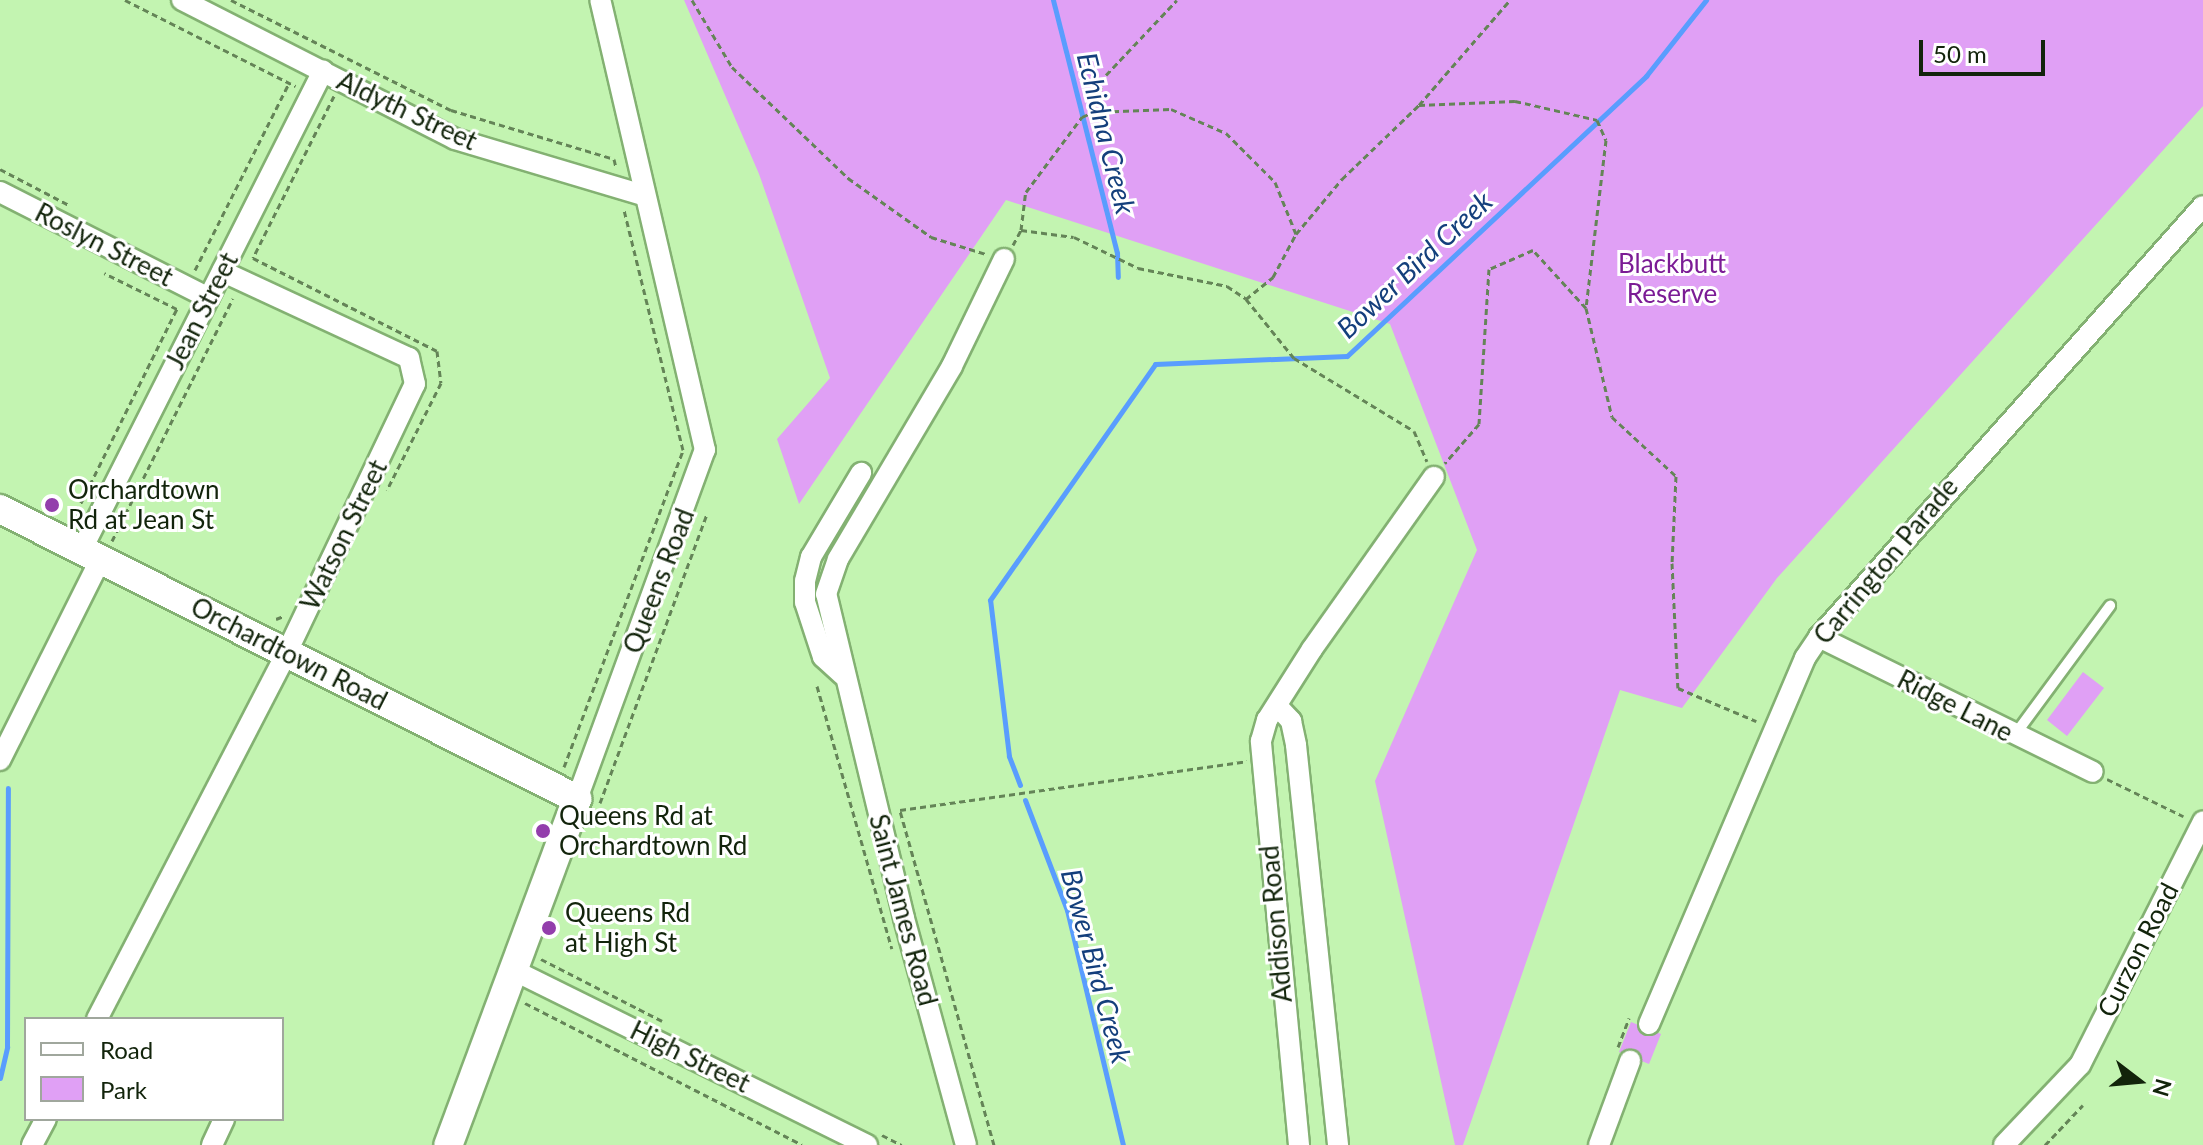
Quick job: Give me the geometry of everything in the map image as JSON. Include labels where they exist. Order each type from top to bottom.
[{"type":"street","name":"Aldyth Street","points":[[182,0],[455,139],[643,195]]},
{"type":"street","name":"Queens Road","points":[[448,1145],[513,970],[587,804],[705,450],[643,195],[600,0]]},
{"type":"street","name":"Jean Street","points":[[0,760],[209,298],[323,71]]},
{"type":"street","name":"Roslyn Street","points":[[0,192],[209,298]]},
{"type":"street","name":"Carrington Parade","points":[[1649,1024],[1805,658],[1819,637],[2203,206]]},
{"type":"street","name":"Saint James Road","points":[[966,1145],[843,675],[826,594],[829,578],[952,366],[1004,259]]},
{"type":"street","name":"Watson Street","points":[[98,1017],[287,652],[415,384],[409,358],[222,271]]},
{"type":"street","name":"Saint James Road","points":[[843,675],[823,657],[805,602],[805,581],[816,547],[861,473]]},
{"type":"street","name":"Addison Road","points":[[1299,1145],[1262,759],[1267,720],[1279,708],[1312,649],[1434,477]]},
{"type":"street","name":"Orchardtown Road","points":[[0,509],[95,545],[287,652],[587,804]]},
{"type":"street","name":"Ridge Lane","points":[[1819,637],[2014,736],[2093,772]]},
{"type":"street","name":"Addison Road","points":[[1279,708],[1291,721],[1296,745],[1338,1145]]},
{"type":"street","name":"Curzon Road","points":[[2004,1145],[2080,1065],[2202,823]]},
{"type":"street","name":"High Street","points":[[513,970],[867,1145]]},
{"type":"street","points":[[1599,1145],[1630,1061]]},
{"type":"street","points":[[32,1145],[45,1121]]},
{"type":"street","points":[[212,1145],[223,1121]]},
{"type":"lane","points":[[2014,736],[2110,606]]},
{"type":"path","points":[[125,0],[295,86]]},
{"type":"path","points":[[231,0],[451,110],[614,159],[617,171]]},
{"type":"path","points":[[692,0],[732,67],[848,178],[931,237],[1004,259],[1021,230],[1026,192],[1082,117],[1093,112],[1171,109],[1226,133],[1275,182],[1296,234]]},
{"type":"path","points":[[1093,112],[1106,75],[1177,0]]},
{"type":"path","points":[[1246,299],[1273,277],[1296,234],[1342,179],[1419,105],[1510,0]]},
{"type":"path","points":[[195,270],[289,83]]},
{"type":"path","points":[[250,265],[335,95]]},
{"type":"path","points":[[1419,105],[1515,101],[1597,120],[1606,140],[1586,308],[1612,417],[1676,476],[1672,563],[1678,688],[1756,721]]},
{"type":"path","points":[[560,767],[683,450],[627,211],[619,205]]},
{"type":"path","points":[[1021,230],[1074,237],[1138,268],[1227,286],[1246,299],[1294,358],[1414,431],[1434,477],[1479,424],[1489,269],[1533,250],[1586,308]]},
{"type":"path","points":[[253,258],[429,345],[440,358],[441,383],[385,493]]},
{"type":"path","points":[[104,273],[177,309]]},
{"type":"path","points":[[180,303],[71,521],[95,545],[111,541],[233,298],[243,295]]},
{"type":"path","points":[[587,804],[707,513]]},
{"type":"path","points":[[264,616],[273,620],[287,615]]},
{"type":"path","points":[[817,686],[895,961]]},
{"type":"path","points":[[994,1145],[900,810],[1262,759]]},
{"type":"path","points":[[2093,772],[2202,823]]},
{"type":"path","points":[[520,1016],[525,1002],[802,1145]]},
{"type":"path","points":[[2045,1145],[2083,1105]]},
{"type":"green space","name":"Blackbutt Reserve","points":[[684,0],[2203,0],[2203,106],[1777,578],[1682,708],[1620,690],[1463,1145],[1455,1145],[1375,781],[1477,550],[1390,324],[1006,200],[799,504],[777,439],[830,378],[759,174]]},
{"type":"green space","points":[[2083,672],[2104,688],[2067,736],[2047,720]]},
{"type":"green space","points":[[1631,1022],[1661,1034],[1649,1064],[1619,1052]]},
{"type":"waterway","name":"Echidna Creek","points":[[1053,0],[1117,253],[1118,277]]},
{"type":"waterway","name":"Bower Bird Creek","points":[[1020,785],[1009,756],[990,600],[1155,364],[1347,356],[1646,76],[1706,0]]},
{"type":"waterway","points":[[0,1078],[7,1047],[8,788]]},
{"type":"waterway","name":"Bower Bird Creek","points":[[1025,800],[1067,910],[1123,1145]]},
{"type":"place","name":"Orchardtown Rd at Jean St","points":[[52,505]]},
{"type":"place","name":"Queens Rd at Orchardtown Rd","points":[[543,831]]},
{"type":"place","name":"Queens Rd at High St","points":[[549,928]]}]
